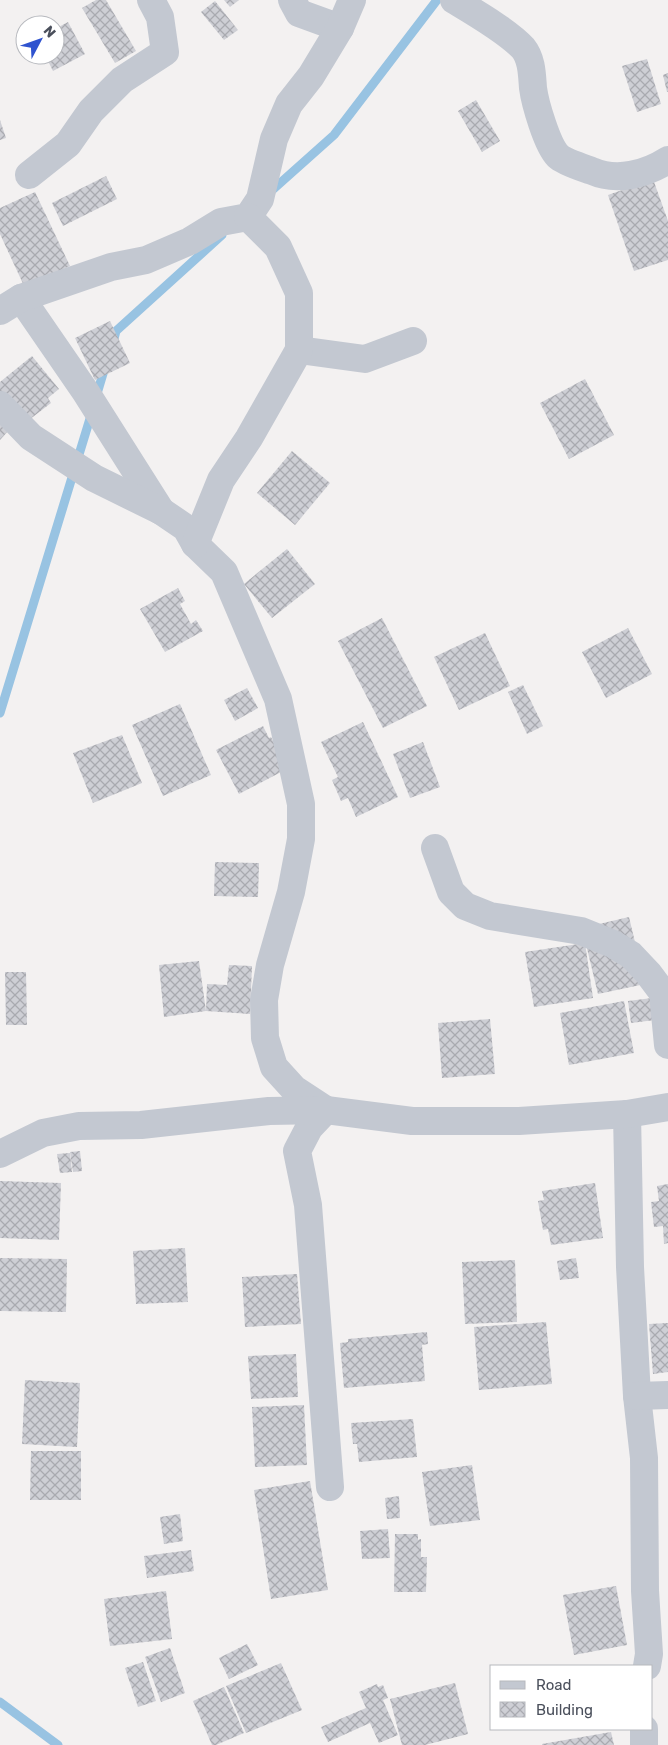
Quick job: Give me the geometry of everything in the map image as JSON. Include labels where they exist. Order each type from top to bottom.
[{"type":"street","points":[[29,175],[68,144],[91,110],[122,80],[165,52],[160,17],[151,0]]},
{"type":"street","points":[[292,0],[299,13],[340,28]]},
{"type":"street","points":[[161,511],[85,391],[10,305],[111,267],[146,260],[190,241],[222,222],[248,217],[260,199],[274,140],[289,104],[311,76],[340,28],[352,0]]},
{"type":"street","points":[[454,0],[500,30],[524,49],[531,66],[533,91],[547,138],[558,156],[602,176],[626,177],[658,166],[668,160]]},
{"type":"street","points":[[195,544],[221,480],[249,438],[299,350],[298,293],[278,247],[248,217]]},
{"type":"street","points":[[299,350],[365,359],[414,341]]},
{"type":"street","points":[[0,405],[31,437],[94,478],[161,511],[186,528],[195,544],[224,572],[278,699],[301,804],[301,838],[291,892],[270,965],[264,1000],[265,1038],[274,1067],[294,1089],[326,1110]]},
{"type":"street","points":[[435,848],[451,892],[465,906],[490,916],[581,931],[613,944],[631,955],[663,993],[668,1045]]},
{"type":"street","points":[[0,1154],[43,1133],[79,1126],[141,1125],[211,1119],[269,1111],[326,1110],[412,1121],[519,1121],[627,1114],[668,1107]]},
{"type":"street","points":[[326,1110],[309,1128],[297,1151],[308,1205],[330,1486]]},
{"type":"street","points":[[627,1114],[630,1267],[637,1396],[644,1458],[649,1654],[647,1665]]},
{"type":"street","points":[[637,1396],[668,1395]]},
{"type":"street","points":[[644,1730],[644,1745]]},
{"type":"building","points":[[96,0],[106,0],[136,51],[115,63],[82,8]]},
{"type":"building","points":[[224,0],[239,0],[230,7]]},
{"type":"building","points":[[215,1],[238,30],[224,40],[201,12]]},
{"type":"building","points":[[68,22],[85,54],[65,65],[65,24]]},
{"type":"building","points":[[647,59],[661,104],[637,112],[622,66]]},
{"type":"building","points":[[50,65],[64,65],[53,71]]},
{"type":"building","points":[[668,73],[668,92],[667,92],[663,75]]},
{"type":"building","points":[[476,100],[500,141],[482,152],[458,111]]},
{"type":"building","points":[[0,120],[6,138],[0,140]]},
{"type":"building","points":[[106,176],[117,199],[63,226],[52,203]]},
{"type":"building","points":[[653,179],[668,221],[668,260],[634,271],[608,195]]},
{"type":"building","points":[[35,192],[70,266],[25,288],[0,234],[0,208]]},
{"type":"building","points":[[110,321],[130,363],[95,380],[75,338]]},
{"type":"building","points":[[32,356],[59,389],[48,398],[51,403],[25,423],[0,391],[0,382]]},
{"type":"building","points":[[585,379],[614,435],[569,459],[540,403]]},
{"type":"building","points":[[0,421],[9,430],[0,440]]},
{"type":"building","points":[[292,451],[330,483],[295,525],[257,493]]},
{"type":"building","points":[[287,549],[315,584],[272,618],[244,584]]},
{"type":"building","points":[[178,588],[185,601],[180,604],[191,624],[196,620],[203,631],[165,652],[140,609]]},
{"type":"building","points":[[382,618],[427,706],[383,728],[338,641]]},
{"type":"building","points":[[628,628],[652,674],[606,698],[582,652]]},
{"type":"building","points":[[485,633],[510,686],[459,710],[434,657]]},
{"type":"building","points":[[523,685],[543,726],[527,734],[508,692]]},
{"type":"building","points":[[247,688],[258,708],[235,721],[224,700]]},
{"type":"building","points":[[180,704],[211,775],[163,796],[132,725]]},
{"type":"building","points":[[363,722],[398,797],[356,817],[348,798],[341,801],[332,780],[338,777],[321,742]]},
{"type":"building","points":[[263,726],[281,757],[277,759],[283,771],[239,794],[216,750]]},
{"type":"building","points":[[122,735],[142,783],[93,803],[73,753]]},
{"type":"building","points":[[423,742],[440,787],[410,798],[393,754]]},
{"type":"building","points":[[215,862],[259,863],[258,897],[214,896]]},
{"type":"building","points":[[629,917],[645,984],[598,994],[582,928]]},
{"type":"building","points":[[585,943],[593,998],[534,1007],[525,952]]},
{"type":"building","points":[[199,961],[206,1011],[164,1017],[159,965]]},
{"type":"building","points":[[229,965],[252,966],[250,1014],[206,1011],[207,984],[227,985]]},
{"type":"building","points":[[5,972],[26,972],[27,1025],[6,1025]]},
{"type":"building","points":[[652,998],[655,1020],[631,1023],[628,1001]]},
{"type":"building","points":[[624,1001],[634,1053],[569,1065],[560,1013]]},
{"type":"building","points":[[490,1019],[495,1074],[442,1078],[438,1023]]},
{"type":"building","points":[[80,1151],[82,1171],[73,1172],[70,1152]]},
{"type":"building","points":[[70,1153],[72,1172],[60,1173],[57,1154]]},
{"type":"building","points":[[0,1181],[61,1183],[59,1240],[0,1238]]},
{"type":"building","points":[[595,1183],[603,1238],[551,1245],[548,1229],[543,1230],[538,1201],[544,1200],[542,1191]]},
{"type":"building","points":[[668,1184],[668,1243],[664,1244],[663,1226],[654,1227],[651,1202],[659,1201],[657,1186]]},
{"type":"building","points":[[185,1248],[188,1302],[136,1304],[133,1251]]},
{"type":"building","points":[[0,1258],[67,1259],[66,1312],[0,1311]]},
{"type":"building","points":[[576,1258],[579,1278],[560,1280],[557,1261]]},
{"type":"building","points":[[515,1260],[517,1322],[465,1324],[462,1262]]},
{"type":"building","points":[[297,1274],[301,1324],[245,1327],[242,1277]]},
{"type":"building","points":[[546,1322],[552,1384],[479,1390],[474,1327]]},
{"type":"building","points":[[668,1323],[668,1372],[653,1374],[649,1324]]},
{"type":"building","points":[[427,1332],[428,1344],[422,1345],[425,1381],[344,1388],[340,1343],[348,1342],[348,1339]]},
{"type":"building","points":[[296,1354],[298,1397],[251,1399],[248,1356]]},
{"type":"building","points":[[25,1380],[80,1383],[77,1447],[22,1444]]},
{"type":"building","points":[[304,1405],[307,1465],[255,1467],[252,1407]]},
{"type":"building","points":[[413,1419],[417,1457],[359,1462],[357,1444],[353,1444],[351,1423]]},
{"type":"building","points":[[31,1451],[81,1451],[81,1500],[30,1500]]},
{"type":"building","points":[[472,1465],[480,1520],[430,1526],[422,1472]]},
{"type":"building","points":[[310,1481],[328,1590],[271,1599],[254,1490]]},
{"type":"building","points":[[399,1496],[400,1518],[387,1519],[385,1498]]},
{"type":"building","points":[[180,1514],[183,1541],[164,1544],[160,1517]]},
{"type":"building","points":[[388,1529],[390,1558],[362,1559],[360,1531]]},
{"type":"building","points":[[395,1534],[418,1534],[418,1540],[421,1539],[421,1557],[427,1557],[426,1592],[394,1592]]},
{"type":"building","points":[[191,1550],[194,1571],[147,1578],[144,1556]]},
{"type":"building","points":[[616,1586],[627,1645],[574,1655],[563,1595]]},
{"type":"building","points":[[166,1591],[172,1639],[110,1646],[104,1599]]},
{"type":"building","points":[[247,1644],[258,1665],[229,1679],[219,1658]]},
{"type":"building","points":[[170,1648],[185,1693],[161,1702],[145,1657]]},
{"type":"building","points":[[143,1662],[156,1701],[138,1707],[125,1668]]},
{"type":"building","points":[[281,1663],[302,1710],[246,1733],[226,1686]]},
{"type":"building","points":[[455,1683],[468,1734],[425,1745],[402,1745],[390,1699]]},
{"type":"building","points":[[377,1684],[378,1687],[383,1685],[388,1698],[383,1700],[398,1735],[379,1743],[370,1723],[328,1742],[321,1727],[366,1708],[359,1692]]},
{"type":"building","points":[[224,1687],[244,1733],[212,1745],[193,1701]]},
{"type":"building","points":[[611,1732],[614,1745],[542,1745],[542,1744]]},
{"type":"waterway","points":[[269,193],[334,135],[437,0]]},
{"type":"waterway","points":[[113,342],[116,331],[222,235]]},
{"type":"waterway","points":[[96,397],[105,367]]},
{"type":"waterway","points":[[0,713],[92,412]]},
{"type":"waterway","points":[[0,1702],[58,1745]]}]
